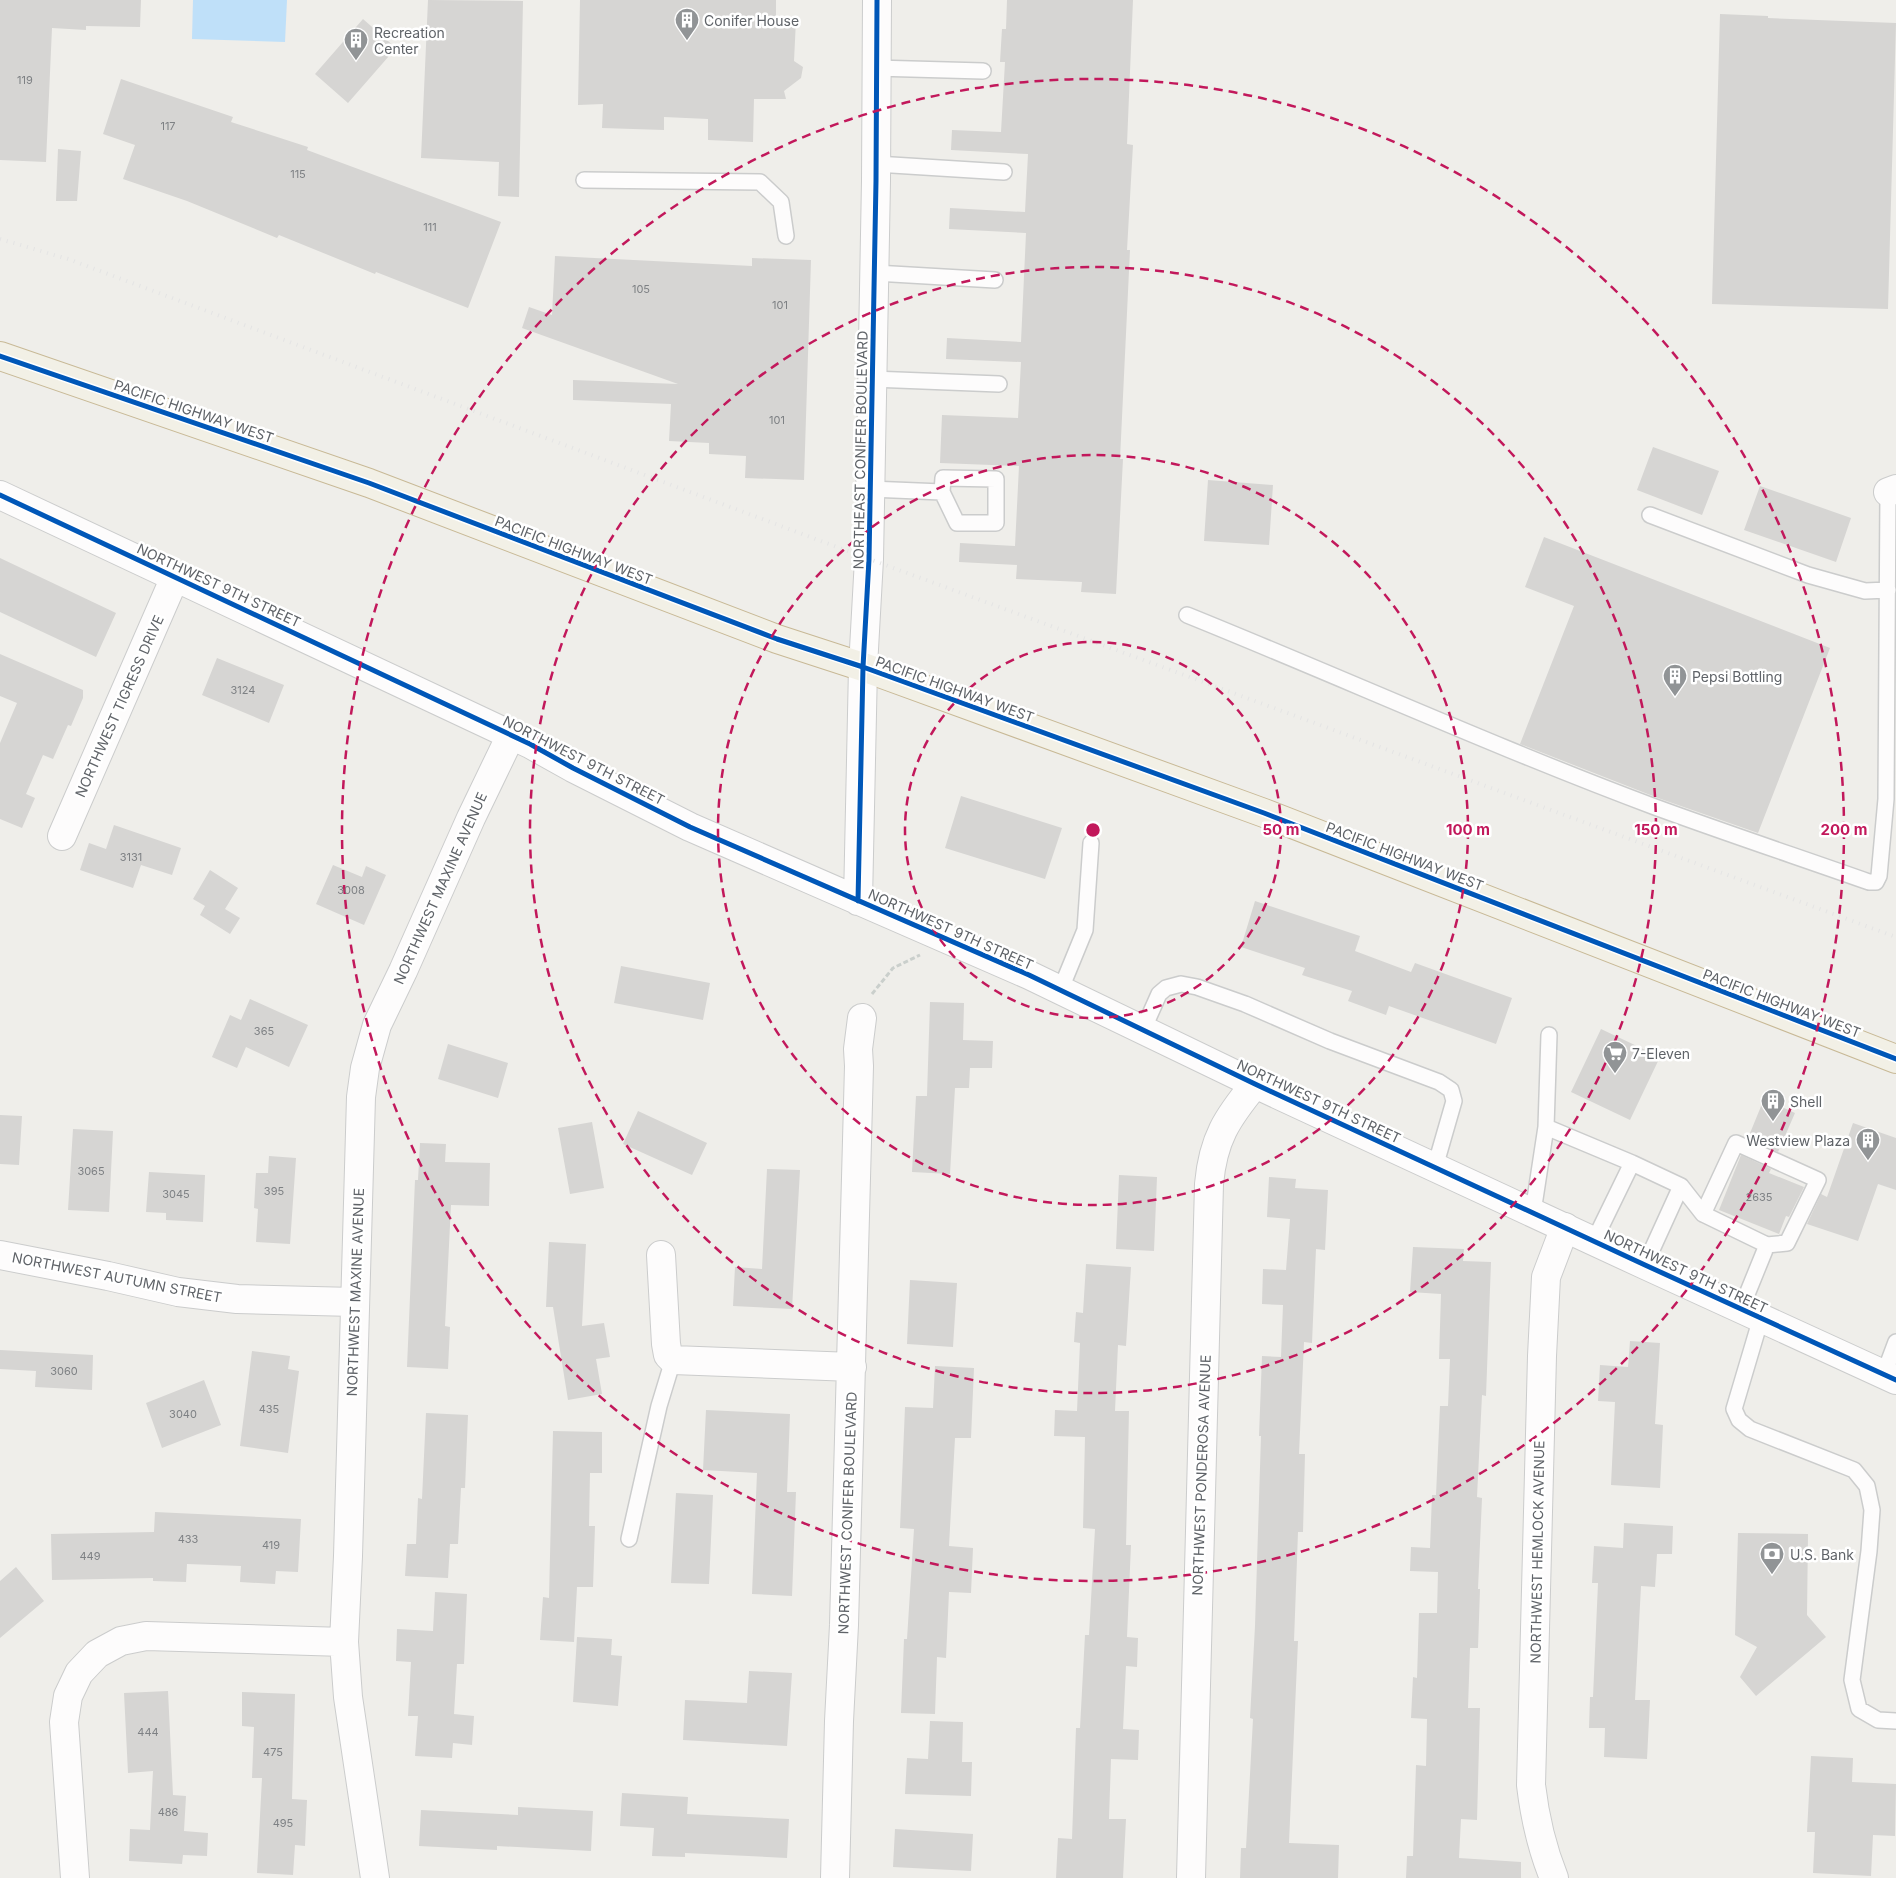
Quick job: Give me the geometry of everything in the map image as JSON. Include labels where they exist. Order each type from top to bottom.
[{"type":"highway","name":"PACIFIC HIGHWAY WEST","points":[[0,356],[368,483],[767,635],[863,667],[1273,817],[1896,1059]]},
{"type":"street","name":"NORTHEAST CONIFER BOULEVARD","points":[[858,901],[863,667],[869,559],[875,273],[876,0]]},
{"type":"street","name":"NORTHWEST 9TH STREET","points":[[0,495],[511,735],[690,827],[939,935],[1644,1265],[1890,1377]]},
{"type":"street","name":"NORTHWEST TIGRESS DRIVE","points":[[62,836],[175,577]]},
{"type":"street","name":"NORTHWEST MAXINE AVENUE","points":[[375,1878],[348,1697],[344,1642],[361,1097],[365,1068],[377,1025],[511,735]]},
{"type":"street","name":"NORTHWEST CONIFER BOULEVARD","points":[[835,1878],[852,1366],[858,1049],[862,1018]]},
{"type":"street","name":"NORTHWEST PONDEROSA AVENUE","points":[[1190,1878],[1209,1184],[1211,1162],[1217,1142],[1231,1113],[1255,1084]]},
{"type":"street","name":"NORTHWEST HEMLOCK AVENUE","points":[[1554,1878],[1542,1847],[1531,1785],[1542,1356],[1546,1277],[1565,1227]]},
{"type":"street","name":"NORTHWEST AUTUMN STREET","points":[[0,1255],[178,1292],[237,1299],[354,1302]]},
{"type":"street","points":[[661,1255],[666,1344],[668,1354],[673,1360],[852,1366]]},
{"type":"street","points":[[75,1878],[64,1722],[68,1696],[79,1673],[97,1654],[121,1641],[146,1636],[344,1642]]},
{"type":"lane","points":[[875,68],[983,71]]},
{"type":"lane","points":[[876,164],[1004,172]]},
{"type":"lane","points":[[584,180],[760,182],[781,202],[786,236]]},
{"type":"lane","points":[[875,273],[996,280]]},
{"type":"lane","points":[[872,379],[999,384]]},
{"type":"lane","points":[[870,489],[942,492]]},
{"type":"lane","points":[[1187,615],[1304,662],[1453,726],[1655,806],[1869,882],[1876,882],[1879,876],[1886,799],[1888,590],[1892,491]]},
{"type":"lane","points":[[1650,514],[1808,575],[1865,591],[1888,590]]},
{"type":"lane","points":[[1060,991],[1085,930],[1091,843]]},
{"type":"lane","points":[[1143,1030],[1159,994],[1166,988],[1181,984],[1197,987],[1245,1004],[1330,1041],[1439,1082],[1451,1090],[1454,1101],[1435,1167]]},
{"type":"lane","points":[[1533,1212],[1546,1127],[1549,1035]]},
{"type":"lane","points":[[1546,1127],[1681,1186],[1703,1214],[1767,1245],[1786,1243],[1818,1180],[1736,1143],[1703,1214]]},
{"type":"lane","points":[[1594,1241],[1632,1163]]},
{"type":"lane","points":[[1644,1265],[1681,1186]]},
{"type":"lane","points":[[1767,1245],[1751,1314],[1734,1409],[1739,1420],[1750,1429],[1854,1470],[1867,1486],[1872,1510],[1852,1680],[1859,1709],[1878,1720],[1896,1721]]},
{"type":"lane","points":[[1890,1377],[1896,1342]]},
{"type":"lane","points":[[630,1538],[659,1406],[673,1360]]},
{"type":"path","points":[[862,1018],[872,993],[892,968],[917,958],[939,935]]},
{"type":"water","points":[[193,0],[287,0],[285,42],[192,39]]},
{"type":"building","points":[[0,0],[141,0],[140,27],[86,26],[86,30],[52,28],[46,162],[0,160]]},
{"type":"building","points":[[428,0],[523,1],[519,197],[498,196],[499,162],[421,158]]},
{"type":"building","name":"Conifer House","points":[[580,0],[776,0],[776,19],[796,20],[794,61],[803,67],[801,78],[784,91],[786,99],[754,99],[753,142],[708,140],[708,119],[664,117],[664,130],[602,128],[603,104],[578,105]]},
{"type":"building","points":[[1007,0],[1133,0],[1127,144],[1133,145],[1127,250],[1130,250],[1120,459],[1123,459],[1116,594],[1081,592],[1082,582],[1016,579],[1017,565],[959,562],[960,543],[1015,546],[1019,466],[940,463],[942,415],[1018,418],[1021,362],[946,359],[947,338],[1021,342],[1026,233],[949,229],[950,208],[1025,212],[1028,154],[951,150],[952,130],[1001,132],[1005,62],[1000,62],[1002,29],[1006,29]]},
{"type":"building","points":[[1720,14],[1768,16],[1768,18],[1896,23],[1888,309],[1712,304]]},
{"type":"building","name":"Recreation Center","points":[[363,19],[396,48],[348,103],[315,74]]},
{"type":"building","points":[[121,79],[233,117],[231,122],[308,147],[307,150],[501,222],[468,308],[376,272],[375,274],[279,235],[277,238],[187,201],[123,179],[135,145],[103,134]]},
{"type":"building","points":[[58,149],[81,151],[77,201],[56,201]]},
{"type":"building","points":[[555,256],[752,266],[752,258],[811,260],[804,480],[745,478],[746,456],[709,454],[709,443],[669,441],[671,404],[573,400],[573,380],[678,384],[522,328],[529,307],[552,315]]},
{"type":"building","points":[[1653,447],[1719,471],[1702,515],[1637,490]]},
{"type":"building","points":[[1208,480],[1273,485],[1269,545],[1204,541]]},
{"type":"building","points":[[1760,486],[1851,518],[1836,562],[1744,530]]},
{"type":"building","name":"Pepsi Bottling","points":[[1544,537],[1830,648],[1758,833],[1658,798],[1520,744],[1574,606],[1525,587]]},
{"type":"building","points":[[0,558],[116,613],[96,657],[0,612]]},
{"type":"building","points":[[0,654],[83,690],[83,698],[71,726],[68,725],[53,759],[43,755],[26,794],[35,798],[22,828],[0,819],[0,743],[17,703],[0,696]]},
{"type":"building","points":[[217,658],[284,685],[269,723],[202,695]]},
{"type":"building","points":[[961,796],[1062,828],[1045,879],[945,848]]},
{"type":"building","points":[[114,825],[181,848],[172,875],[141,865],[133,888],[80,870],[89,843],[106,849]]},
{"type":"building","points":[[333,865],[362,877],[366,866],[386,875],[364,925],[316,904]]},
{"type":"building","points":[[210,870],[238,888],[225,909],[240,918],[230,934],[200,915],[205,906],[193,899]]},
{"type":"building","points":[[1255,901],[1360,936],[1355,951],[1411,972],[1415,963],[1512,998],[1496,1044],[1389,1006],[1386,1015],[1348,1001],[1352,991],[1302,975],[1305,968],[1241,947]]},
{"type":"building","points":[[621,966],[710,983],[703,1020],[614,1003]]},
{"type":"building","points":[[250,999],[308,1025],[289,1067],[246,1047],[237,1068],[212,1057],[230,1015],[241,1020]]},
{"type":"building","points":[[930,1002],[964,1003],[963,1040],[993,1041],[992,1068],[970,1068],[969,1088],[955,1088],[950,1174],[912,1172],[916,1096],[927,1096]]},
{"type":"building","name":"7-Eleven","points":[[1601,1029],[1660,1057],[1630,1120],[1571,1092]]},
{"type":"building","points":[[448,1044],[508,1063],[498,1098],[438,1079]]},
{"type":"building","name":"Shell","points":[[1764,1099],[1795,1113],[1778,1152],[1748,1138]]},
{"type":"building","points":[[638,1111],[707,1143],[692,1175],[623,1144]]},
{"type":"building","points":[[0,1115],[22,1116],[19,1165],[0,1164]]},
{"type":"building","points":[[592,1122],[604,1188],[570,1194],[558,1128]]},
{"type":"building","name":"Westview Plaza","points":[[1853,1123],[1896,1138],[1896,1190],[1878,1184],[1858,1241],[1807,1224],[1821,1194],[1827,1197]]},
{"type":"building","points":[[73,1129],[113,1131],[109,1212],[68,1210]]},
{"type":"building","points":[[420,1143],[446,1144],[445,1162],[490,1163],[489,1206],[451,1205],[445,1326],[450,1327],[448,1369],[407,1367],[415,1180],[418,1180]]},
{"type":"building","points":[[1741,1155],[1771,1169],[1769,1173],[1804,1187],[1789,1217],[1786,1216],[1779,1234],[1719,1210]]},
{"type":"building","points":[[269,1156],[296,1158],[290,1244],[256,1242],[258,1209],[254,1208],[256,1173],[268,1173]]},
{"type":"building","points":[[767,1169],[800,1170],[792,1309],[733,1306],[735,1267],[762,1269]]},
{"type":"building","points":[[149,1172],[205,1175],[203,1222],[166,1220],[166,1213],[146,1212]]},
{"type":"building","points":[[1119,1175],[1157,1177],[1154,1251],[1116,1249]]},
{"type":"building","points":[[1269,1177],[1296,1179],[1295,1188],[1328,1190],[1325,1250],[1316,1249],[1312,1343],[1304,1342],[1299,1454],[1305,1454],[1303,1532],[1298,1532],[1294,1641],[1298,1641],[1289,1843],[1339,1845],[1338,1878],[1240,1878],[1241,1848],[1246,1848],[1253,1719],[1250,1718],[1255,1626],[1262,1356],[1281,1357],[1283,1305],[1262,1304],[1263,1269],[1286,1270],[1290,1219],[1267,1217]]},
{"type":"building","points":[[549,1242],[586,1244],[582,1326],[604,1323],[610,1357],[596,1359],[602,1394],[568,1400],[553,1307],[546,1307]]},
{"type":"building","points":[[1413,1247],[1464,1249],[1463,1261],[1491,1262],[1486,1396],[1482,1395],[1477,1497],[1482,1498],[1478,1589],[1480,1589],[1478,1648],[1470,1648],[1468,1708],[1480,1708],[1477,1820],[1461,1819],[1459,1858],[1521,1862],[1521,1878],[1406,1878],[1407,1856],[1413,1856],[1416,1765],[1426,1766],[1427,1719],[1411,1718],[1413,1677],[1417,1678],[1419,1613],[1437,1613],[1438,1572],[1410,1571],[1411,1547],[1430,1548],[1432,1495],[1436,1495],[1440,1406],[1448,1406],[1450,1359],[1439,1359],[1441,1294],[1410,1292]]},
{"type":"building","points":[[1086,1264],[1131,1267],[1126,1346],[1118,1345],[1115,1411],[1129,1411],[1126,1545],[1131,1545],[1127,1637],[1138,1638],[1137,1667],[1126,1666],[1123,1729],[1139,1730],[1138,1760],[1111,1759],[1109,1819],[1126,1819],[1123,1878],[1056,1878],[1058,1838],[1072,1839],[1076,1728],[1080,1728],[1085,1635],[1089,1635],[1095,1529],[1083,1528],[1085,1437],[1054,1436],[1055,1410],[1077,1411],[1080,1343],[1074,1342],[1076,1312],[1083,1313]]},
{"type":"building","points":[[910,1280],[957,1283],[953,1347],[907,1344]]},
{"type":"building","points":[[1630,1341],[1660,1343],[1655,1424],[1663,1425],[1660,1488],[1611,1485],[1615,1402],[1598,1401],[1600,1365],[1628,1367]]},
{"type":"building","points":[[0,1350],[93,1355],[92,1390],[35,1387],[36,1371],[0,1369]]},
{"type":"building","points":[[252,1351],[290,1356],[288,1369],[299,1371],[288,1453],[240,1446]]},
{"type":"building","points":[[935,1366],[974,1368],[971,1438],[955,1438],[949,1546],[973,1548],[971,1593],[949,1592],[946,1658],[937,1657],[935,1714],[901,1713],[904,1639],[907,1639],[914,1529],[900,1528],[905,1407],[933,1408]]},
{"type":"building","points":[[204,1380],[221,1425],[162,1448],[146,1403]]},
{"type":"building","points":[[706,1410],[790,1414],[787,1492],[796,1492],[792,1596],[752,1594],[757,1473],[703,1470]]},
{"type":"building","points":[[426,1413],[468,1415],[465,1488],[461,1488],[458,1544],[450,1544],[448,1578],[405,1576],[407,1544],[416,1544],[418,1498],[422,1499]]},
{"type":"building","points":[[553,1431],[602,1432],[602,1473],[590,1473],[589,1526],[595,1526],[593,1587],[577,1587],[574,1642],[540,1640],[543,1597],[549,1598]]},
{"type":"building","points":[[676,1493],[713,1495],[709,1584],[671,1583]]},
{"type":"building","points":[[155,1512],[301,1519],[298,1572],[276,1571],[275,1584],[240,1582],[241,1566],[187,1564],[186,1582],[153,1581],[153,1578],[52,1580],[51,1534],[154,1532]]},
{"type":"building","points":[[1624,1523],[1673,1526],[1672,1554],[1657,1554],[1655,1587],[1641,1586],[1635,1700],[1650,1700],[1647,1759],[1604,1757],[1605,1728],[1589,1728],[1590,1697],[1593,1697],[1598,1583],[1592,1583],[1594,1546],[1623,1548]]},
{"type":"building","name":"U.S. Bank","points":[[1738,1533],[1808,1534],[1807,1615],[1826,1637],[1756,1696],[1740,1677],[1757,1647],[1735,1635]]},
{"type":"building","points":[[16,1567],[44,1601],[0,1638],[0,1581]]},
{"type":"building","points":[[435,1592],[467,1594],[464,1664],[457,1664],[454,1714],[474,1716],[472,1745],[453,1743],[452,1758],[415,1756],[418,1716],[408,1716],[411,1662],[396,1661],[397,1629],[433,1631]]},
{"type":"building","points":[[577,1637],[612,1639],[611,1655],[622,1656],[618,1706],[573,1702]]},
{"type":"building","points":[[749,1671],[792,1673],[787,1746],[683,1740],[685,1700],[747,1703]]},
{"type":"building","points":[[168,1691],[173,1795],[186,1796],[184,1831],[208,1833],[207,1856],[183,1855],[182,1864],[129,1861],[130,1829],[150,1830],[153,1771],[128,1773],[124,1693]]},
{"type":"building","points":[[242,1692],[295,1694],[292,1799],[307,1800],[305,1846],[295,1845],[293,1875],[257,1873],[262,1778],[252,1778],[254,1727],[242,1726]]},
{"type":"building","points":[[930,1721],[963,1722],[962,1762],[972,1762],[971,1796],[905,1794],[907,1758],[928,1759]]},
{"type":"building","points":[[1811,1756],[1853,1758],[1852,1782],[1896,1784],[1895,1836],[1873,1835],[1871,1876],[1813,1873],[1815,1832],[1807,1832]]},
{"type":"building","points":[[622,1793],[688,1797],[687,1814],[789,1819],[787,1858],[685,1853],[685,1857],[652,1856],[654,1828],[620,1826]]},
{"type":"building","points":[[518,1807],[593,1811],[591,1851],[497,1846],[497,1850],[419,1846],[421,1810],[518,1815]]},
{"type":"building","points":[[895,1829],[973,1834],[971,1871],[893,1867]]},
{"type":"railway","points":[[0,239],[68,259],[869,559],[1896,937]]},
{"type":"cycle path","points":[[858,901],[863,667],[869,559],[876,181],[877,0]]},
{"type":"cycle path","points":[[0,356],[369,483],[777,639],[863,667],[1264,813],[1896,1059]]},
{"type":"cycle path","points":[[0,495],[530,744],[573,768],[690,827],[1029,975],[1255,1084],[1896,1380]]},
{"type":"place","name":"Conifer House","points":[[687,41]]},
{"type":"place","name":"Recreation Center","points":[[356,61]]},
{"type":"place","name":"Pepsi Bottling","points":[[1675,697]]},
{"type":"place","name":"7-Eleven","points":[[1615,1074]]},
{"type":"place","name":"Shell","points":[[1773,1122]]},
{"type":"place","name":"Westview Plaza","points":[[1868,1161]]},
{"type":"place","name":"U.S. Bank","points":[[1772,1575]]}]
